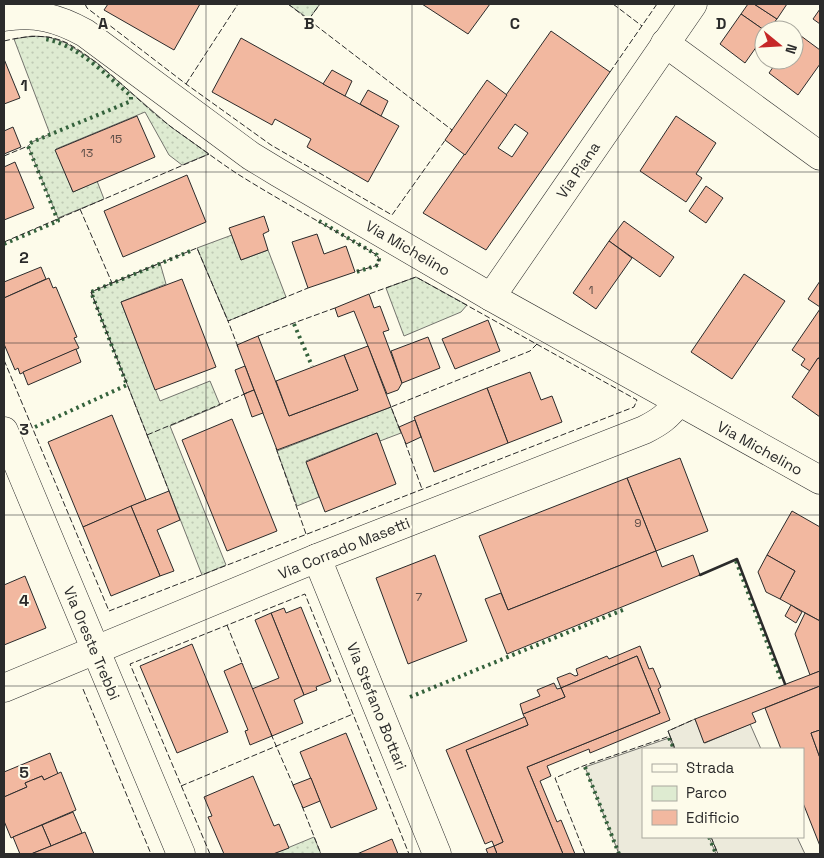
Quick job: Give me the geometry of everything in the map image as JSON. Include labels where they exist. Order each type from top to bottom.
[{"type":"street","name":"Via Piana","points":[[490,297],[693,4]]},
{"type":"street","name":"Via Michelino","points":[[4,17],[31,15],[52,18],[69,24],[85,33],[251,156],[490,297],[820,480]]},
{"type":"street","points":[[665,43],[820,156]]},
{"type":"street","name":"Via Corrado Masetti","points":[[4,688],[317,558],[644,430],[659,423],[672,412],[678,402]]},
{"type":"street","name":"Via Oreste Trebbi","points":[[4,431],[180,854]]},
{"type":"street","name":"Via Stefano Bottari","points":[[317,558],[437,854]]},
{"type":"green space","points":[[288,4],[320,4],[309,19]]},
{"type":"green space","points":[[32,36],[49,37],[66,43],[96,62],[171,127],[209,154],[182,165],[169,155],[145,112],[56,149],[73,192],[97,181],[104,199],[58,218],[28,146],[32,142],[50,134],[14,39]]},
{"type":"green space","points":[[232,235],[241,260],[268,250],[286,297],[228,321],[197,248]]},
{"type":"green space","points":[[160,263],[166,284],[121,302],[160,401],[210,381],[220,405],[170,426],[226,565],[202,575],[91,292]]},
{"type":"green space","points":[[416,277],[467,305],[461,312],[404,336],[386,288]]},
{"type":"green space","points":[[391,407],[401,433],[380,441],[377,433],[306,461],[319,497],[297,506],[277,451]]},
{"type":"green space","points":[[314,837],[321,854],[273,854]]},
{"type":"shaded area","points":[[695,719],[705,743],[750,724],[761,748],[675,748],[668,731]]},
{"type":"shaded area","points":[[669,738],[674,748],[642,748],[642,838],[709,838],[716,854],[619,854],[585,767]]},
{"type":"shaded area","points":[[711,838],[797,838],[805,854],[718,854]]},
{"type":"building","points":[[108,4],[200,4],[174,50],[104,10]]},
{"type":"building","points":[[422,4],[490,4],[468,34]]},
{"type":"building","points":[[748,4],[754,4],[777,19],[754,20],[754,23],[741,14]]},
{"type":"building","points":[[754,4],[787,4],[777,19]]},
{"type":"building","points":[[820,9],[820,24],[813,19]]},
{"type":"building","points":[[741,14],[754,23],[754,50],[745,63],[720,44]]},
{"type":"building","points":[[551,31],[610,72],[486,250],[423,213]],"holes":[[[515,124],[528,133],[512,157],[498,148]]]},
{"type":"building","points":[[241,38],[399,126],[368,182],[307,147],[311,139],[275,119],[272,125],[212,92]]},
{"type":"building","points":[[804,38],[820,50],[820,64],[798,95],[769,73],[771,70],[804,70]]},
{"type":"building","points":[[4,59],[20,98],[4,104]]},
{"type":"building","points":[[332,70],[352,81],[345,96],[323,84]]},
{"type":"building","points":[[487,80],[507,95],[465,155],[445,140]]},
{"type":"building","points":[[368,90],[388,101],[381,116],[360,104]]},
{"type":"building","points":[[137,116],[155,157],[73,192],[55,150]]},
{"type":"building","points":[[676,116],[716,143],[696,174],[702,178],[686,202],[640,171]]},
{"type":"building","points":[[13,127],[21,147],[4,154],[4,131]]},
{"type":"building","points":[[15,162],[34,208],[4,220],[4,167]]},
{"type":"building","points":[[187,175],[206,222],[123,257],[104,211]]},
{"type":"building","points":[[706,186],[723,198],[706,223],[689,211]]},
{"type":"building","points":[[264,216],[269,231],[263,234],[268,250],[241,260],[229,228]]},
{"type":"building","points":[[624,221],[674,257],[660,277],[609,241]]},
{"type":"building","points":[[317,234],[324,254],[346,246],[355,272],[308,288],[292,242]]},
{"type":"building","points":[[609,241],[632,258],[596,309],[573,293]]},
{"type":"building","points":[[41,267],[46,279],[4,298],[4,282]]},
{"type":"building","points":[[744,274],[785,301],[732,379],[691,352]]},
{"type":"building","points":[[49,278],[53,288],[56,287],[77,337],[74,338],[79,348],[20,374],[18,368],[15,370],[4,344],[4,298]]},
{"type":"building","points":[[182,279],[216,367],[155,390],[121,302]]},
{"type":"building","points":[[820,281],[820,307],[808,299]]},
{"type":"building","points":[[369,294],[374,308],[380,306],[389,330],[383,332],[402,383],[398,390],[387,394],[354,311],[338,317],[335,308]]},
{"type":"building","points":[[820,309],[820,358],[818,358],[810,371],[801,365],[805,359],[792,350]]},
{"type":"building","points":[[488,320],[500,351],[455,369],[442,339]]},
{"type":"building","points":[[258,336],[289,416],[358,390],[344,355],[368,346],[391,407],[277,450],[237,345]]},
{"type":"building","points":[[428,337],[440,368],[402,383],[391,351]]},
{"type":"building","points":[[76,349],[81,362],[28,385],[23,372]]},
{"type":"building","points":[[344,355],[358,390],[289,416],[276,381]]},
{"type":"building","points":[[818,358],[820,360],[820,417],[792,397]]},
{"type":"building","points":[[245,366],[254,390],[244,394],[235,370]]},
{"type":"building","points":[[530,372],[541,400],[552,396],[562,422],[508,443],[487,388]]},
{"type":"building","points":[[487,388],[508,443],[434,472],[414,417]]},
{"type":"building","points":[[254,390],[263,413],[252,417],[244,394]]},
{"type":"building","points":[[112,415],[146,500],[83,527],[48,442]]},
{"type":"building","points":[[232,419],[277,531],[227,551],[182,440]]},
{"type":"building","points":[[415,420],[421,437],[406,444],[399,427]]},
{"type":"building","points":[[377,433],[396,484],[325,512],[306,462]]},
{"type":"building","points":[[680,458],[708,531],[656,551],[627,478]]},
{"type":"building","points":[[627,478],[656,551],[508,610],[479,536]]},
{"type":"building","points":[[169,491],[180,520],[157,530],[174,571],[160,576],[131,506]]},
{"type":"building","points":[[131,506],[160,576],[111,596],[83,527]]},
{"type":"building","points":[[792,511],[820,527],[820,621],[780,599],[795,571],[767,555]]},
{"type":"building","points":[[656,551],[662,567],[693,555],[700,575],[507,654],[485,599],[501,593],[508,610]]},
{"type":"building","points":[[435,555],[467,641],[408,664],[376,578]]},
{"type":"building","points":[[767,555],[795,571],[780,599],[766,592],[758,572]]},
{"type":"building","points":[[25,576],[46,628],[4,645],[4,585]]},
{"type":"building","points":[[791,605],[802,612],[796,623],[785,616]]},
{"type":"building","points":[[301,607],[331,681],[316,687],[317,690],[304,695],[271,613],[284,608],[286,613]]},
{"type":"building","points":[[271,613],[304,695],[294,700],[303,723],[272,736],[252,689],[279,678],[255,620]]},
{"type":"building","points":[[805,613],[820,621],[820,671],[810,675],[795,634]]},
{"type":"building","points":[[192,644],[228,732],[177,753],[140,666]]},
{"type":"building","points":[[640,646],[649,669],[653,668],[661,687],[658,689],[670,720],[590,753],[589,749],[547,766],[551,776],[540,781],[557,822],[561,820],[575,854],[563,854],[527,767],[660,713],[637,656],[561,688],[557,678],[570,673],[575,676],[578,675],[576,669],[607,656],[609,659]]},
{"type":"building","points":[[637,656],[660,713],[527,767],[563,854],[497,854],[494,846],[503,842],[466,750],[528,725],[523,714],[565,697],[561,688]]},
{"type":"building","points":[[242,663],[272,736],[250,745],[245,731],[248,730],[224,671]]},
{"type":"building","points":[[820,671],[820,686],[752,713],[756,722],[704,743],[695,719]]},
{"type":"building","points":[[554,683],[557,689],[561,688],[565,697],[523,714],[520,704],[540,696],[537,690]]},
{"type":"building","points":[[820,686],[820,730],[811,733],[820,758],[820,846],[804,806],[804,748],[781,748],[765,708]]},
{"type":"building","points":[[525,717],[528,725],[466,750],[503,842],[494,846],[492,841],[485,844],[446,750]]},
{"type":"building","points":[[820,730],[820,758],[811,733]]},
{"type":"building","points":[[346,733],[377,809],[331,828],[300,752]]},
{"type":"building","points":[[50,753],[58,774],[44,780],[42,776],[25,783],[27,787],[4,797],[4,772]]},
{"type":"building","points":[[61,772],[76,810],[11,838],[4,821],[4,797],[27,787],[25,783],[42,776],[44,780]]},
{"type":"building","points":[[253,776],[274,826],[279,824],[289,848],[273,854],[224,854],[208,817],[212,816],[204,797]]},
{"type":"building","points":[[311,778],[320,801],[303,808],[293,785]]},
{"type":"building","points":[[73,812],[82,833],[51,846],[42,825]]},
{"type":"building","points":[[42,825],[51,846],[31,854],[20,854],[13,837]]},
{"type":"building","points":[[85,832],[94,854],[31,854],[51,846]]},
{"type":"building","points":[[392,839],[398,854],[357,854]]},
{"type":"building","points":[[494,846],[497,854],[488,854],[486,849]]},
{"type":"hedge","points":[[4,244],[58,221],[28,146],[32,142],[131,100],[131,96],[90,61],[68,47],[44,39]]},
{"type":"hedge","points":[[319,221],[377,255],[379,259],[378,265],[356,272]]},
{"type":"hedge","points":[[35,427],[127,385],[91,292],[193,250]]},
{"type":"hedge","points":[[294,324],[312,366]]},
{"type":"hedge","points":[[736,561],[782,682]]},
{"type":"hedge","points":[[410,697],[625,609]]},
{"type":"hedge","points":[[669,738],[674,748]]},
{"type":"hedge","points":[[585,767],[619,854]]},
{"type":"hedge","points":[[709,838],[716,854]]},
{"type":"fence","points":[[85,4],[87,8],[186,84],[271,145],[392,215],[446,139]]},
{"type":"fence","points":[[186,84],[238,4]]},
{"type":"fence","points":[[288,4],[452,130],[450,133]]},
{"type":"fence","points":[[309,19],[320,4]]},
{"type":"fence","points":[[613,4],[642,26]]},
{"type":"fence","points":[[610,72],[657,4]]},
{"type":"fence","points":[[4,41],[28,37],[52,38],[67,43],[82,52],[160,118],[228,168],[377,255],[379,259],[378,265],[355,272]]},
{"type":"fence","points":[[4,156],[28,146]]},
{"type":"fence","points":[[4,242],[209,154]]},
{"type":"fence","points":[[80,209],[112,283],[91,292],[169,491]]},
{"type":"fence","points":[[112,283],[197,248],[228,321]]},
{"type":"fence","points":[[4,360],[109,611],[634,407],[637,400],[416,277],[369,294]]},
{"type":"fence","points":[[238,347],[228,321],[308,288]]},
{"type":"fence","points":[[258,336],[335,308]]},
{"type":"fence","points":[[400,430],[391,407],[530,351],[537,344]]},
{"type":"fence","points":[[147,435],[247,393]]},
{"type":"fence","points":[[405,442],[422,489]]},
{"type":"fence","points":[[276,448],[306,534]]},
{"type":"fence","points":[[210,854],[130,664],[305,594],[409,854]]},
{"type":"fence","points":[[227,625],[243,665]]},
{"type":"fence","points":[[83,689],[151,854]]},
{"type":"fence","points":[[181,786],[353,714]]},
{"type":"fence","points":[[670,736],[668,731],[695,719]]},
{"type":"fence","points":[[271,734],[294,787]]},
{"type":"fence","points":[[585,854],[555,778],[583,766],[670,736],[675,748]]},
{"type":"fence","points":[[302,806],[321,854]]},
{"type":"fence","points":[[711,838],[718,854]]},
{"type":"wall","points":[[700,575],[737,559],[785,684]]}]
